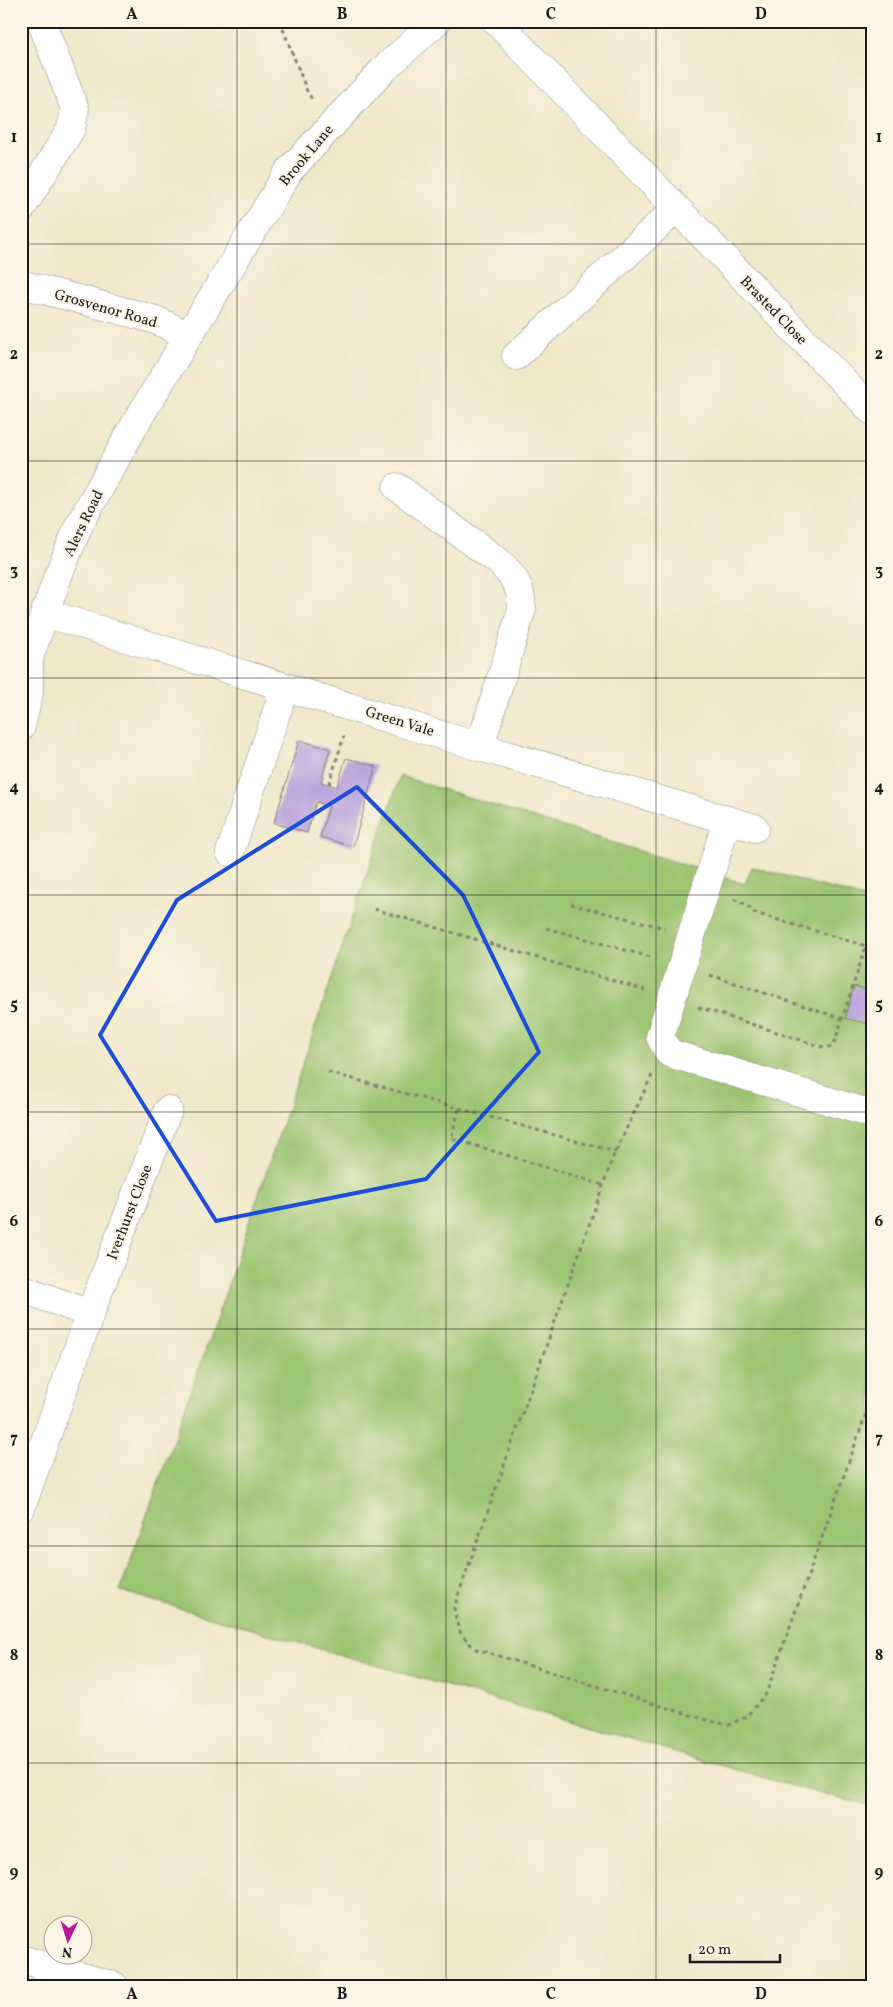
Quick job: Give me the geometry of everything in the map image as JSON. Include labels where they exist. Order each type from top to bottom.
[{"type":"street","points":[[21,209],[70,129],[75,109],[41,21]]},
{"type":"street","name":"Brook Lane","points":[[188,336],[289,171],[384,69],[437,21]]},
{"type":"street","name":"Brasted Close","points":[[496,21],[872,411]]},
{"type":"street","points":[[516,356],[676,209]]},
{"type":"street","name":"Grosvenor Road","points":[[21,284],[156,320],[188,336]]},
{"type":"street","name":"Alers Road","points":[[21,727],[29,693],[25,658],[45,613],[78,527],[138,419],[188,336]]},
{"type":"street","points":[[397,487],[498,562],[511,573],[519,590],[522,609],[480,747]]},
{"type":"street","name":"Green Vale","points":[[45,613],[480,747],[755,828]]},
{"type":"street","points":[[230,852],[285,686]]},
{"type":"street","points":[[727,820],[660,1037],[669,1053],[872,1114]]},
{"type":"street","name":"Iverhurst Close","points":[[21,1508],[90,1314],[168,1110]]},
{"type":"street","points":[[21,1288],[90,1314]]},
{"type":"street","points":[[21,1959],[114,1986]]},
{"type":"path","points":[[280,21],[306,91]]},
{"type":"path","points":[[329,784],[353,707]]},
{"type":"path","points":[[374,909],[671,998],[823,1047],[830,1047],[834,1044],[866,946],[755,913],[741,901],[706,889]]},
{"type":"path","points":[[571,904],[691,934]]},
{"type":"path","points":[[546,928],[682,965],[843,1018]]},
{"type":"path","points":[[665,1046],[616,1152],[603,1185],[454,1607],[456,1626],[464,1639],[476,1649],[710,1721],[729,1724],[747,1716],[766,1694],[872,1397]]},
{"type":"path","points":[[328,1072],[616,1152]]},
{"type":"path","points":[[459,1109],[451,1138],[603,1185]]},
{"type":"highlighted area","points":[[357,787],[463,895],[539,1052],[426,1179],[216,1221],[100,1035],[177,900]]},
{"type":"green space","points":[[400,776],[745,884],[752,867],[872,900],[872,1806],[796,1787],[120,1591],[221,1306]]},
{"type":"building","points":[[299,740],[330,749],[321,782],[337,787],[346,758],[376,766],[353,847],[320,837],[329,806],[316,802],[307,833],[274,823]]},
{"type":"building","points":[[854,986],[872,991],[872,1025],[845,1018]]}]
